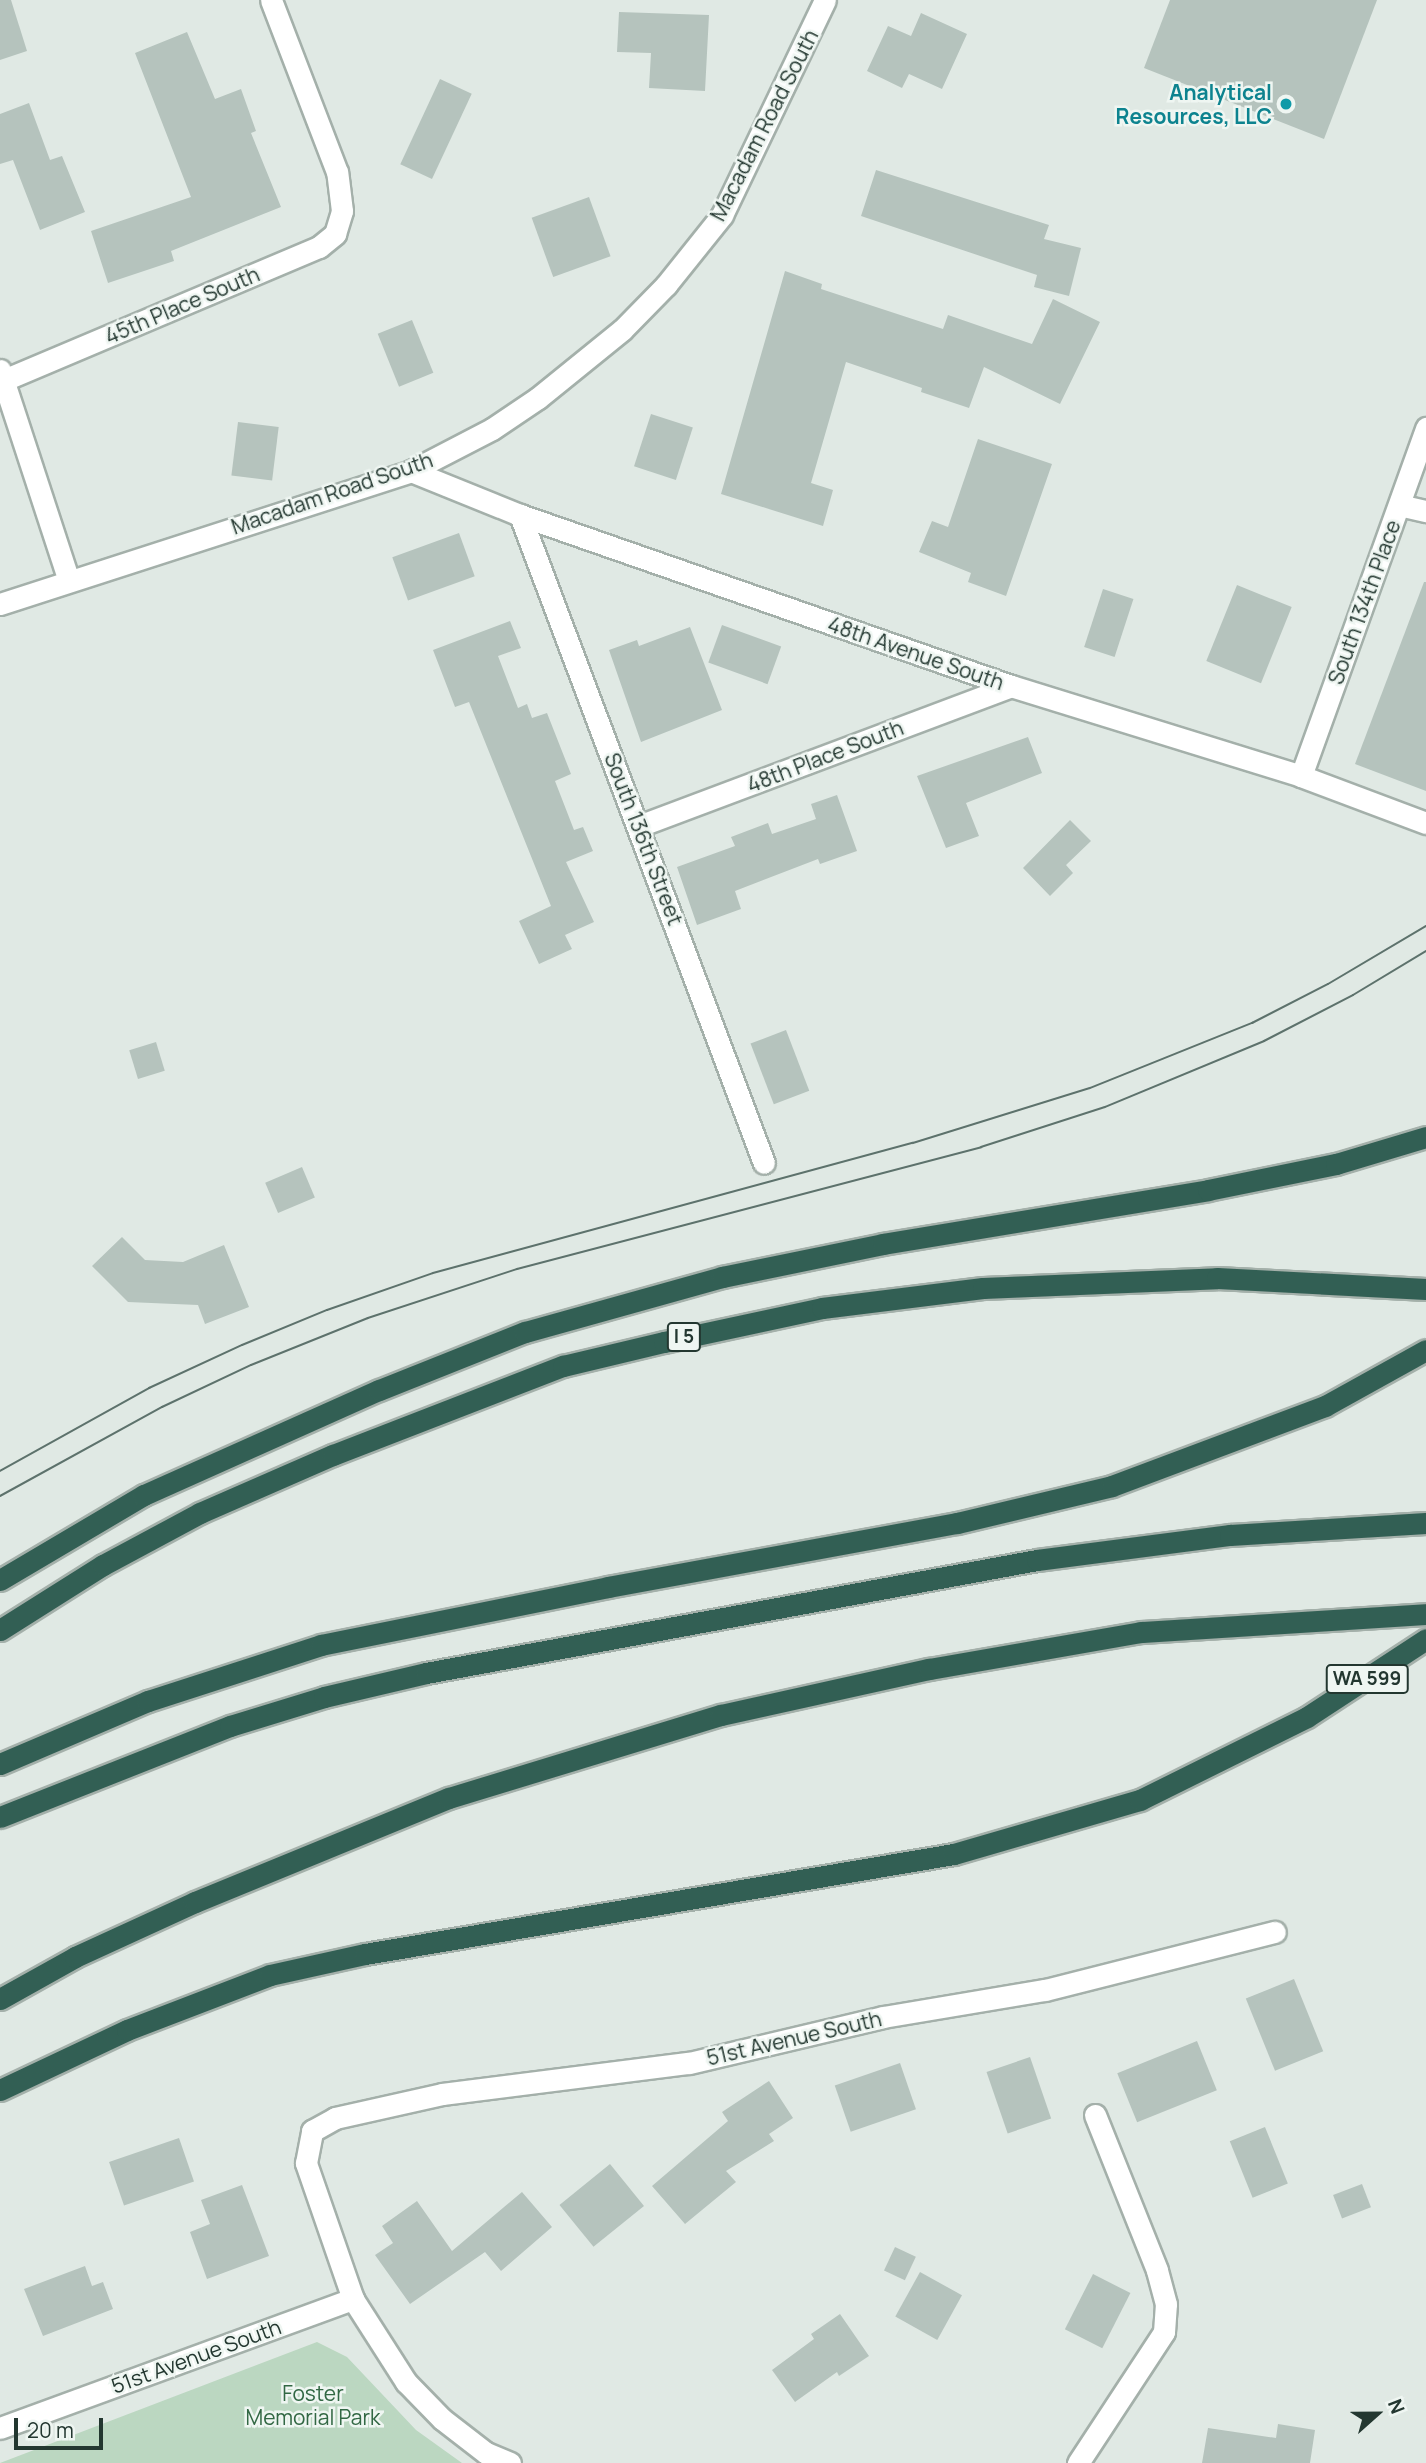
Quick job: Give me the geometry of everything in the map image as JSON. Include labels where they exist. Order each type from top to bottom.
[{"type":"highway","points":[[0,1580],[144,1495],[379,1390],[524,1332],[722,1277],[883,1244],[1208,1190],[1336,1164],[1426,1137]]},
{"type":"highway","name":"I 5","points":[[0,1630],[103,1565],[224,1503],[436,1412],[563,1366],[822,1308],[983,1288],[1217,1278],[1426,1289]]},
{"type":"highway","points":[[0,1763],[148,1701],[321,1645],[1037,1505],[1112,1486],[1325,1406],[1426,1350]]},
{"type":"highway","points":[[0,1817],[230,1726],[324,1697],[426,1674],[1037,1560],[1230,1535],[1426,1523]]},
{"type":"highway","points":[[0,1999],[75,1957],[195,1902],[436,1803],[721,1714],[929,1669],[1141,1632],[1426,1614]]},
{"type":"highway","name":"WA 599","points":[[0,2090],[127,2030],[270,1975],[365,1954],[954,1854],[1139,1800],[1307,1717],[1426,1639]]},
{"type":"street","name":"45th Place South","points":[[2,375],[319,247],[335,234],[342,211],[337,172],[271,0]]},
{"type":"street","name":"Macadam Road South","points":[[0,604],[411,471],[492,429],[538,398],[622,330],[666,285],[722,215],[825,0]]},
{"type":"street","points":[[2,375],[69,582]]},
{"type":"street","name":"South 134th Place","points":[[1301,775],[1426,428]]},
{"type":"street","name":"48th Avenue South","points":[[411,471],[520,515],[1011,686],[1301,775],[1426,822]]},
{"type":"street","points":[[1399,505],[1426,511]]},
{"type":"street","name":"South 136th Street","points":[[520,515],[764,1163]]},
{"type":"street","name":"48th Place South","points":[[639,826],[1011,686]]},
{"type":"street","name":"51st Avenue South","points":[[0,2428],[353,2299],[306,2163],[312,2132],[335,2118],[442,2094],[689,2063],[883,2017],[1045,1990],[1275,1932]]},
{"type":"street","points":[[1078,2463],[1164,2333],[1166,2304],[1157,2270],[1094,2115]]},
{"type":"street","points":[[353,2299],[407,2382],[464,2436],[486,2453],[510,2463]]},
{"type":"green space","name":"Foster Memorial Park","points":[[317,2342],[347,2357],[416,2430],[462,2463],[0,2463]]},
{"type":"building","points":[[0,0],[11,0],[27,51],[0,60]]},
{"type":"building","name":"Analytical Resources, LLC","points":[[1170,0],[1377,0],[1324,139],[1144,68]]},
{"type":"building","points":[[619,12],[709,15],[705,91],[649,88],[651,53],[617,52]]},
{"type":"building","points":[[921,13],[967,34],[942,89],[909,74],[902,88],[867,71],[888,26],[911,36]]},
{"type":"building","points":[[187,32],[215,99],[241,89],[256,131],[251,133],[281,207],[171,251],[174,261],[108,283],[91,231],[191,197],[135,53]]},
{"type":"building","points":[[440,79],[472,94],[432,179],[400,164]]},
{"type":"building","points":[[29,103],[50,160],[62,156],[85,212],[40,230],[13,160],[0,164],[0,114]]},
{"type":"building","points":[[876,170],[1049,225],[1044,239],[1081,248],[1069,296],[1034,287],[1037,275],[861,216]]},
{"type":"building","points":[[589,197],[611,256],[553,277],[532,218]]},
{"type":"building","points":[[785,271],[822,284],[821,289],[943,329],[948,315],[1032,344],[1053,299],[1100,322],[1060,404],[984,367],[969,408],[921,392],[922,388],[846,362],[811,483],[833,490],[823,526],[721,494]]},
{"type":"building","points":[[412,320],[433,373],[399,387],[378,334]]},
{"type":"building","points":[[651,414],[693,428],[676,480],[634,466]]},
{"type":"building","points":[[238,422],[279,427],[272,481],[231,476]]},
{"type":"building","points":[[978,439],[1052,464],[1006,596],[968,582],[971,573],[919,552],[932,521],[948,527]]},
{"type":"building","points":[[459,533],[475,576],[408,601],[392,557]]},
{"type":"building","points":[[1426,582],[1426,791],[1355,764]]},
{"type":"building","points":[[1237,585],[1292,607],[1261,683],[1206,661]]},
{"type":"building","points":[[1103,589],[1133,599],[1115,657],[1084,647]]},
{"type":"building","points":[[510,621],[521,648],[498,656],[518,708],[527,704],[532,718],[547,713],[571,774],[555,781],[574,830],[583,827],[593,851],[566,862],[594,922],[565,935],[572,949],[539,964],[519,921],[551,906],[469,702],[455,707],[433,650]]},
{"type":"building","points":[[722,625],[781,647],[768,684],[708,663]]},
{"type":"building","points":[[690,627],[722,710],[641,742],[609,650],[637,640],[639,646]]},
{"type":"building","points":[[1028,737],[1042,773],[966,803],[979,836],[946,848],[917,776]]},
{"type":"building","points":[[837,795],[857,851],[820,864],[818,859],[735,891],[741,909],[697,925],[677,867],[735,846],[731,837],[768,823],[772,834],[816,819],[811,804]]},
{"type":"building","points":[[1070,820],[1091,841],[1066,865],[1073,873],[1050,896],[1023,868]]},
{"type":"building","points":[[786,1030],[809,1091],[774,1104],[751,1044]]},
{"type":"building","points":[[156,1042],[165,1071],[138,1079],[129,1050]]},
{"type":"building","points":[[302,1167],[315,1197],[278,1213],[265,1183]]},
{"type":"building","points":[[122,1237],[145,1260],[183,1262],[224,1245],[249,1307],[205,1324],[198,1305],[128,1302],[92,1266]]},
{"type":"building","points":[[1294,1979],[1323,2051],[1275,2071],[1246,1998]]},
{"type":"building","points":[[1197,2041],[1217,2090],[1137,2122],[1117,2073]]},
{"type":"building","points":[[1030,2057],[1051,2118],[1008,2133],[987,2072]]},
{"type":"building","points":[[900,2063],[916,2109],[851,2132],[835,2085]]},
{"type":"building","points":[[769,2081],[793,2118],[769,2134],[774,2141],[726,2171],[736,2182],[685,2224],[652,2186],[728,2121],[722,2112]]},
{"type":"building","points":[[1265,2127],[1288,2184],[1253,2198],[1230,2141]]},
{"type":"building","points":[[179,2138],[194,2181],[124,2206],[109,2162]]},
{"type":"building","points":[[610,2164],[644,2206],[593,2247],[559,2205]]},
{"type":"building","points":[[1362,2184],[1371,2207],[1342,2218],[1333,2195]]},
{"type":"building","points":[[242,2185],[269,2256],[207,2279],[190,2232],[210,2224],[201,2200]]},
{"type":"building","points":[[522,2192],[552,2227],[501,2271],[485,2252],[410,2304],[375,2255],[393,2243],[382,2226],[417,2201],[452,2251]]},
{"type":"building","points":[[895,2247],[916,2257],[905,2280],[884,2271]]},
{"type":"building","points":[[85,2266],[92,2286],[103,2282],[113,2309],[43,2336],[24,2289]]},
{"type":"building","points":[[920,2272],[962,2295],[937,2340],[895,2317]]},
{"type":"building","points":[[1093,2274],[1130,2293],[1102,2348],[1065,2329]]},
{"type":"building","points":[[840,2314],[869,2356],[839,2376],[837,2372],[795,2402],[772,2370],[814,2339],[811,2334]]},
{"type":"building","points":[[1278,2424],[1315,2430],[1310,2463],[1202,2463],[1208,2428],[1276,2438]]},
{"type":"tram line","points":[[0,1471],[149,1388],[327,1310],[433,1273],[913,1143],[1090,1088],[1252,1023],[1328,984],[1426,926]]},
{"type":"tram line","points":[[0,1496],[162,1407],[251,1365],[368,1318],[517,1269],[981,1147],[1105,1107],[1264,1041],[1353,995],[1426,951]]},
{"type":"place","name":"Analytical Resources, LLC","points":[[1286,104]]}]
